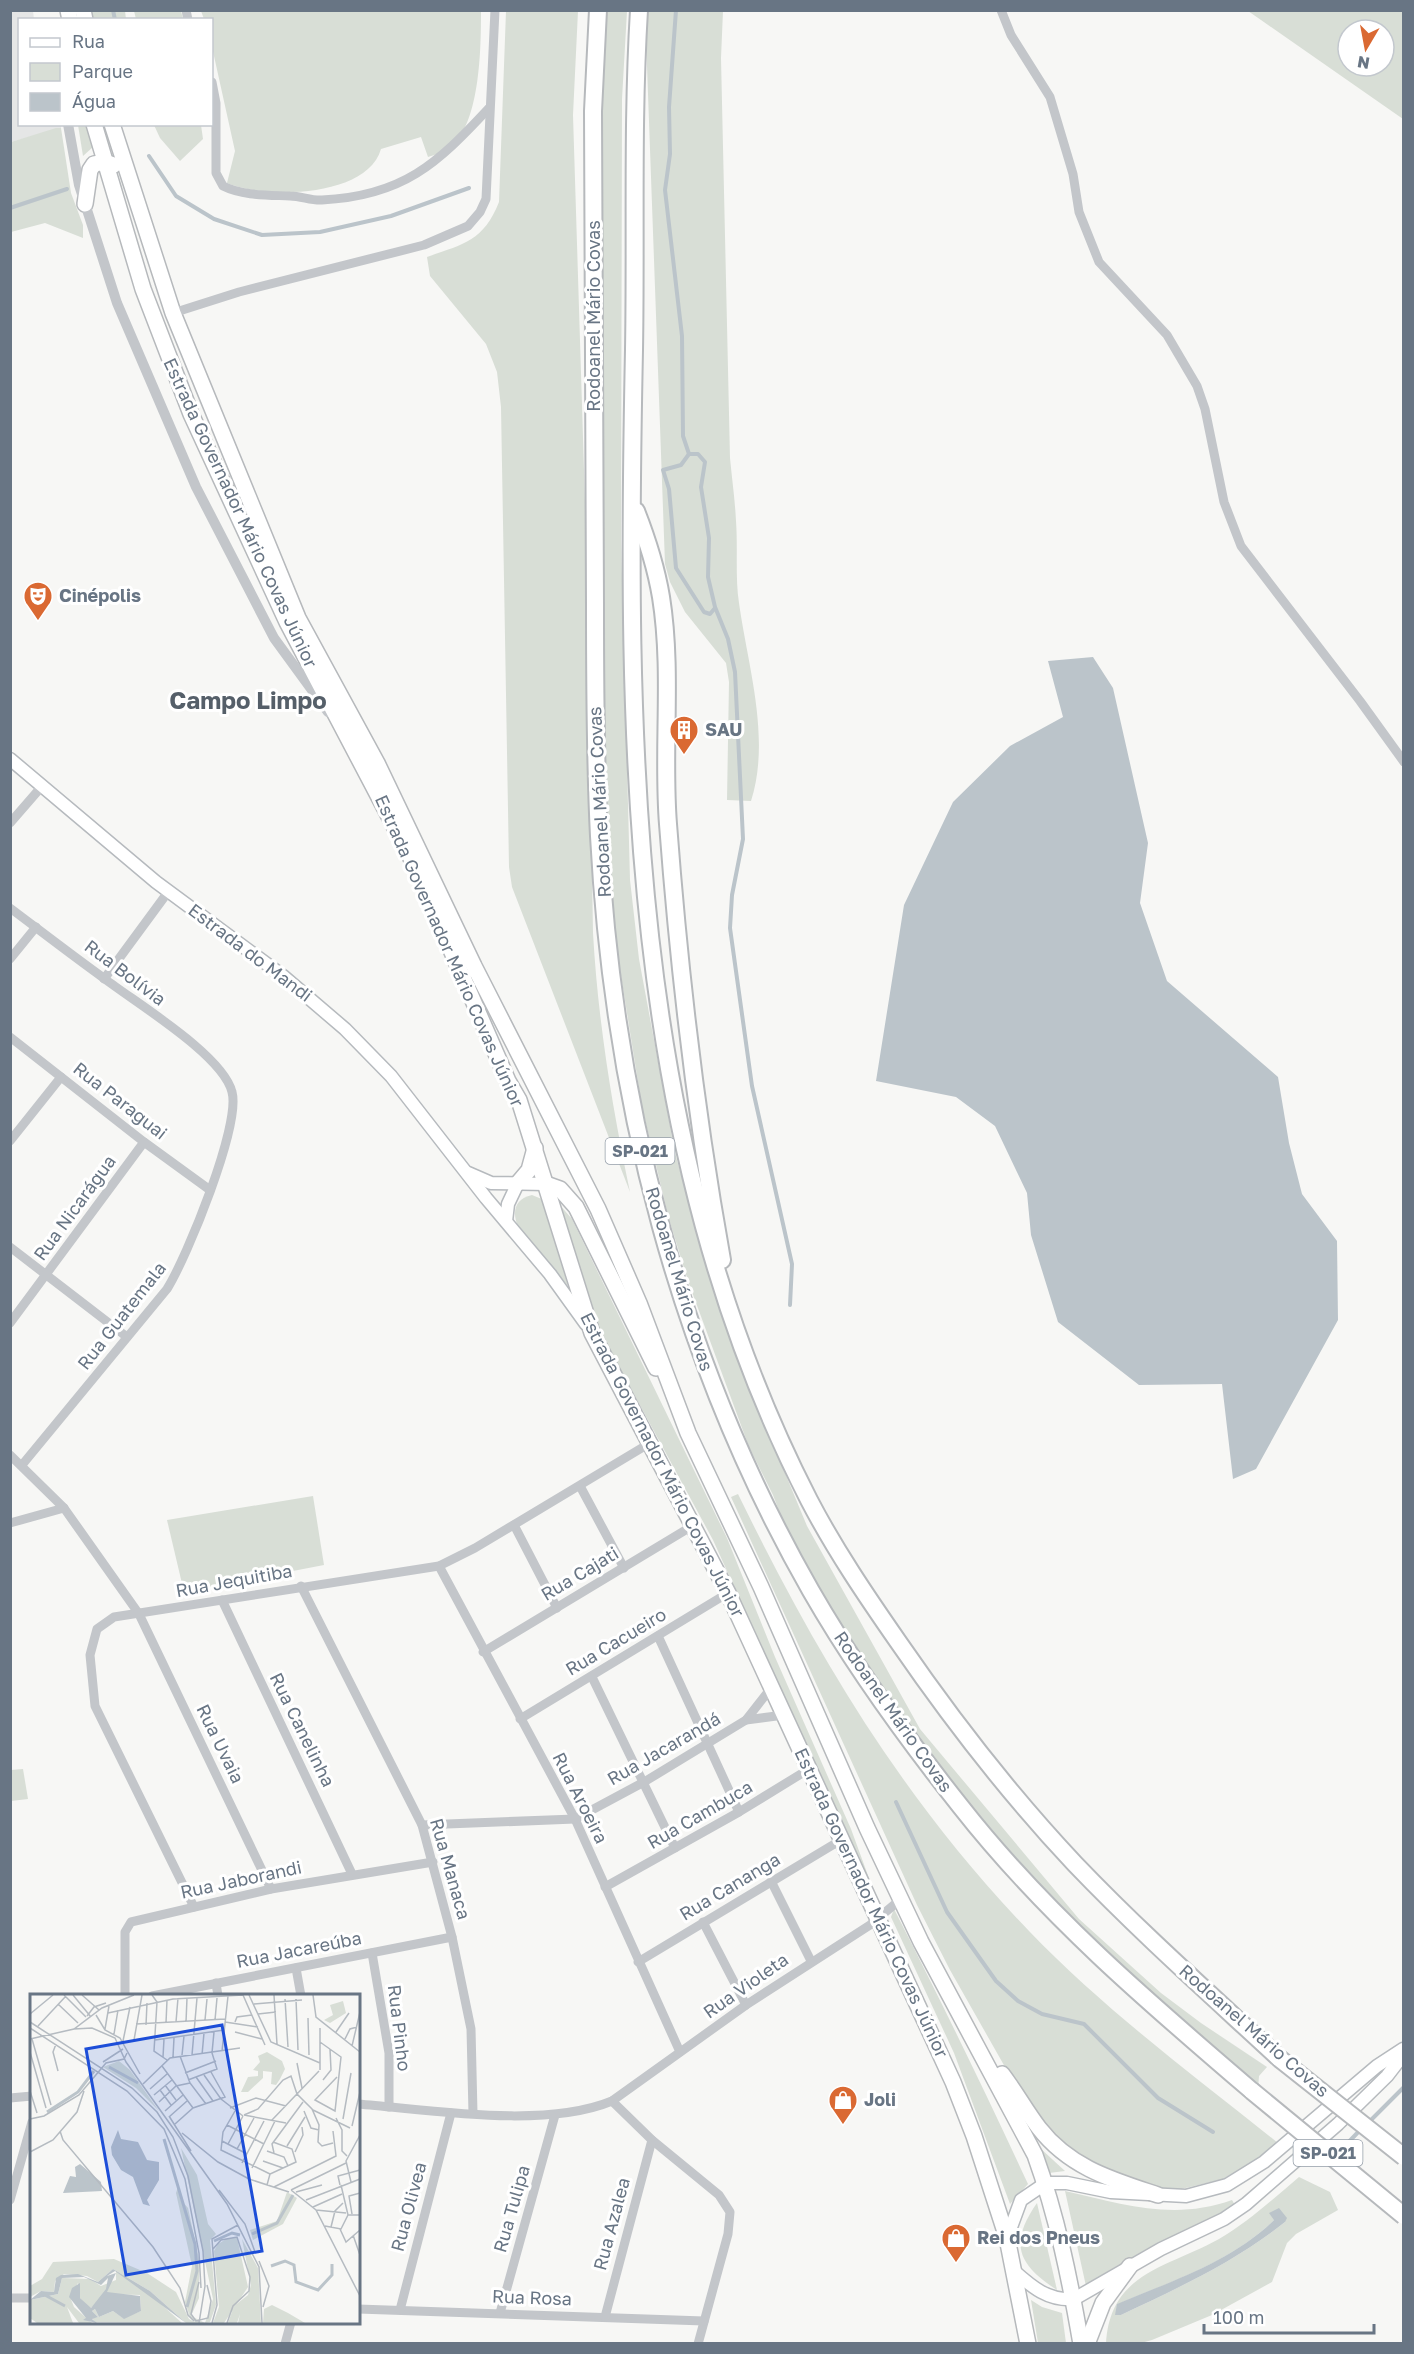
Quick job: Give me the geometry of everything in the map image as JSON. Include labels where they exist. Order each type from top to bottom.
[{"type":"highway","name":"Rodoanel Mário Covas","points":[[598,10],[593,111],[595,727],[599,836],[615,1003],[631,1105],[640,1150],[686,1312],[717,1394],[783,1541],[845,1647],[963,1809],[1021,1876],[1153,2006],[1404,2216]]},
{"type":"highway","name":"Rodoanel Mário Covas","points":[[639,10],[634,92],[631,498],[637,754],[643,864],[653,966],[690,1176],[704,1230],[734,1323],[808,1498],[854,1578],[932,1691],[1019,1800],[1070,1859],[1190,1976],[1280,2059],[1404,2157]]},
{"type":"highway","name":"Estrada Governador Mário Covas Júnior","points":[[95,126],[143,289],[190,414],[287,622],[412,860],[470,989],[508,1081],[519,1100],[571,1273],[592,1333],[728,1593],[952,2082],[974,2136],[1007,2238],[1028,2343]]},
{"type":"highway","name":"Estrada Governador Mário Covas Júnior","points":[[113,126],[172,313],[298,618],[377,763],[474,966],[598,1209],[644,1313],[688,1433],[761,1587],[901,1899],[1027,2138],[1046,2183],[1074,2299],[1081,2343]]},
{"type":"highway","points":[[85,204],[90,170],[94,164],[105,162],[116,166],[131,186]]},
{"type":"highway","points":[[631,498],[649,544],[662,605],[668,822],[683,992],[706,1170],[734,1323]]},
{"type":"highway","points":[[518,1184],[529,1170],[535,1148]]},
{"type":"highway","points":[[546,1184],[560,1189],[576,1207],[688,1433]]},
{"type":"highway","points":[[968,2029],[1038,2127],[1065,2155],[1111,2180],[1158,2195]]},
{"type":"highway","points":[[1087,2343],[1103,2303],[1130,2265]]},
{"type":"main road","name":"Estrada do Mandi","points":[[10,759],[168,892],[283,976],[345,1029],[391,1076],[550,1274],[592,1333]]},
{"type":"main road","name":"Estrada do Mandi","points":[[465,1171],[491,1183],[546,1184]]},
{"type":"main road","points":[[506,1221],[508,1204],[518,1184]]},
{"type":"main road","points":[[1007,2238],[1021,2200],[1046,2183],[1059,2182],[1111,2192],[1186,2196],[1207,2192],[1241,2178],[1264,2162],[1377,2066],[1404,2048]]},
{"type":"main road","points":[[1014,2271],[1042,2294],[1062,2300],[1074,2299],[1130,2265],[1214,2224],[1246,2204],[1338,2124],[1387,2076],[1404,2054]]},
{"type":"street","points":[[172,313],[239,292],[424,245],[468,226],[480,212],[486,199],[495,10]]},
{"type":"street","points":[[1001,10],[1011,35],[1050,97],[1072,174],[1079,212],[1100,262],[1167,335],[1197,386],[1205,409],[1224,502],[1240,546],[1346,682],[1404,762]]},
{"type":"street","points":[[213,88],[217,112],[216,173],[223,186],[242,192],[319,200],[353,197],[403,183],[453,147],[489,108]]},
{"type":"street","points":[[68,126],[73,158],[85,204],[117,303],[196,487],[226,549],[274,638],[367,771]]},
{"type":"street","points":[[10,824],[43,785]]},
{"type":"street","points":[[104,979],[168,892]]},
{"type":"street","name":"Rua Bolívia","points":[[10,908],[188,1040],[218,1067]]},
{"type":"street","points":[[10,959],[36,927]]},
{"type":"street","name":"Rua Paraguai","points":[[10,1037],[144,1142],[210,1190]]},
{"type":"street","name":"Rua Guatemala","points":[[22,1465],[167,1289],[179,1269],[210,1190],[232,1117],[234,1102],[229,1082],[218,1067]]},
{"type":"street","points":[[10,1141],[61,1077]]},
{"type":"street","name":"Rua Nicarágua","points":[[10,1323],[144,1142]]},
{"type":"street","points":[[10,1247],[127,1337]]},
{"type":"street","name":"Rua Jequitiba","points":[[194,1907],[95,1706],[92,1695],[90,1645],[97,1629],[114,1617],[439,1566],[514,1525],[650,1443]]},
{"type":"street","name":"Rua Uvaia","points":[[10,1455],[64,1508],[139,1614],[271,1889]]},
{"type":"street","points":[[580,1486],[624,1568]]},
{"type":"street","points":[[10,1523],[64,1508]]},
{"type":"street","points":[[514,1525],[557,1608]]},
{"type":"street","name":"Rua Cajati","points":[[483,1652],[694,1525]]},
{"type":"street","name":"Rua Aroeira","points":[[439,1566],[483,1652],[575,1819],[680,2052]]},
{"type":"street","name":"Rua Manaca","points":[[301,1586],[422,1825],[452,1936],[471,2029],[473,2113]]},
{"type":"street","name":"Rua Cacueiro","points":[[520,1719],[728,1593]]},
{"type":"street","name":"Rua Canelinha","points":[[222,1600],[352,1874]]},
{"type":"street","points":[[658,1636],[739,1812]]},
{"type":"street","points":[[592,1677],[675,1848]]},
{"type":"street","name":"Rua Jacarandá","points":[[422,1825],[575,1819],[644,1782],[746,1720],[771,1688]]},
{"type":"street","name":"Rua Jacarandá","points":[[746,1720],[784,1715]]},
{"type":"street","name":"Rua Cambuca","points":[[605,1887],[739,1812],[809,1769]]},
{"type":"street","name":"Rua Cananga","points":[[638,1962],[841,1840]]},
{"type":"street","name":"Rua Jaborandi","points":[[125,1994],[124,1939],[128,1925],[139,1919],[271,1889],[433,1862]]},
{"type":"street","points":[[771,1881],[811,1961]]},
{"type":"street","name":"Rua Violeta","points":[[360,2104],[451,2113],[555,2115],[593,2109],[612,2101],[746,2005],[877,1918],[901,1899]]},
{"type":"street","points":[[703,1922],[715,1941],[746,2005]]},
{"type":"street","name":"Rua Jacareúba","points":[[157,1994],[452,1936]]},
{"type":"street","name":"Rua Pinho","points":[[372,1953],[389,2053],[389,2107]]},
{"type":"street","points":[[296,1968],[301,1994]]},
{"type":"street","points":[[216,1983],[218,1994]]},
{"type":"street","points":[[10,2098],[30,2096]]},
{"type":"street","points":[[612,2101],[651,2140],[719,2195],[730,2212],[728,2234],[698,2343]]},
{"type":"street","name":"Rua Olivea","points":[[400,2310],[451,2113]]},
{"type":"street","name":"Rua Tulipa","points":[[500,2313],[555,2115]]},
{"type":"street","points":[[10,2200],[30,2129]]},
{"type":"street","name":"Rua Azalea","points":[[605,2317],[651,2140]]},
{"type":"street","points":[[10,2298],[30,2298]]},
{"type":"street","name":"Rua Rosa","points":[[360,2309],[704,2321]]},
{"type":"street","points":[[285,2343],[290,2324]]},
{"type":"shaded area","points":[[11,11],[33,11],[34,18],[18,18],[18,126],[61,126],[61,128],[11,142]]},
{"type":"green space","points":[[90,11],[125,11],[126,18],[92,18]]},
{"type":"green space","points":[[134,11],[181,11],[183,18],[136,18]]},
{"type":"green space","points":[[201,11],[481,11],[477,86],[466,125],[458,140],[446,150],[428,157],[421,137],[381,149],[372,165],[356,177],[336,186],[289,192],[244,188],[227,183],[235,151],[213,52],[213,18],[204,18]]},
{"type":"green space","points":[[506,11],[578,11],[573,115],[587,566],[593,933],[598,998],[607,1063],[630,1192],[512,887],[509,867],[501,407],[497,372],[486,344],[430,276],[427,257],[461,244],[479,234],[493,215],[499,202]]},
{"type":"green space","points":[[603,11],[627,11],[622,99],[621,540],[630,880],[639,959],[675,1153],[713,1289],[741,1367],[807,1526],[920,1729],[1079,1919],[1161,1993],[1267,2067],[1259,2076],[1258,2089],[1102,1965],[924,1765],[794,1550],[773,1495],[749,1447],[688,1281],[669,1219],[642,1107],[619,963],[609,872],[603,753],[598,132]]},
{"type":"green space","points":[[645,11],[723,11],[721,58],[730,458],[736,521],[738,593],[756,702],[759,752],[757,777],[751,801],[727,800],[729,682],[726,663],[685,612],[670,582],[665,564]]},
{"type":"green space","points":[[1248,11],[1403,11],[1403,119],[1344,78],[1396,78],[1396,18],[1336,18],[1336,72]]},
{"type":"green space","points":[[78,126],[87,126],[93,147],[83,156]]},
{"type":"green space","points":[[154,126],[201,126],[203,139],[180,161],[160,138]]},
{"type":"green space","points":[[61,128],[71,193],[83,225],[83,238],[45,223],[11,232],[11,142]]},
{"type":"green space","points":[[532,1195],[544,1200],[568,1286],[518,1227],[515,1216],[516,1207],[521,1200]]},
{"type":"green space","points":[[559,1204],[572,1219],[727,1538],[775,1657],[851,1829],[881,1911],[713,1540],[591,1315]]},
{"type":"green space","points":[[738,1494],[799,1612],[832,1669],[902,1778],[941,1830],[1029,1931],[1088,1988],[1150,2041],[1278,2143],[1263,2156],[1223,2179],[1173,2191],[1127,2185],[1060,2145],[1005,2067],[950,1970],[917,1905],[731,1497]]},
{"type":"green space","points":[[313,1496],[324,1565],[184,1592],[167,1520]]},
{"type":"green space","points":[[23,1769],[28,1799],[11,1801],[11,1770]]},
{"type":"green space","points":[[894,1909],[1028,2184],[1010,2204],[954,2053],[891,1917]]},
{"type":"green space","points":[[1040,2148],[1065,2171],[1049,2173]]},
{"type":"green space","points":[[1299,2177],[1330,2192],[1338,2210],[1296,2234],[1287,2243],[1272,2282],[1212,2315],[1152,2340],[1141,2343],[1106,2344],[1110,2320],[1118,2301],[1130,2287],[1161,2266],[1230,2232]],"holes":[[[1274,2220],[1285,2222],[1226,2262],[1121,2315],[1118,2304],[1220,2259],[1239,2248]]]},
{"type":"green space","points":[[1065,2191],[1128,2205],[1169,2210],[1211,2206],[1232,2200],[1235,2205],[1231,2210],[1086,2286]]},
{"type":"green space","points":[[1037,2203],[1057,2290],[1033,2271],[1021,2252],[1020,2241],[1023,2230]]},
{"type":"green space","points":[[1031,2300],[1042,2307],[1062,2313],[1066,2343],[1038,2343]]},
{"type":"water","points":[[1093,657],[1113,688],[1148,843],[1140,903],[1167,981],[1278,1077],[1289,1143],[1302,1194],[1337,1241],[1338,1320],[1256,1469],[1233,1479],[1222,1384],[1139,1385],[1058,1322],[1031,1235],[1027,1193],[995,1126],[956,1097],[876,1081],[904,905],[953,802],[1010,746],[1063,717],[1048,661]]},
{"type":"water","points":[[1279,2208],[1287,2218],[1285,2222],[1246,2250],[1185,2284],[1121,2315],[1115,2315],[1117,2304],[1200,2269],[1239,2248],[1274,2220],[1269,2213]]},
{"type":"waterway","points":[[113,10],[115,18]]},
{"type":"waterway","points":[[676,10],[669,107],[670,154],[665,190],[682,336],[683,436],[689,454],[698,454],[705,462],[701,487],[709,538],[708,577],[715,607],[728,639],[735,672],[743,839],[732,895],[730,928],[752,1086],[792,1264],[790,1305]]},
{"type":"waterway","points":[[149,156],[176,196],[214,219],[262,235],[320,232],[391,216],[469,188]]},
{"type":"waterway","points":[[10,208],[67,189]]},
{"type":"waterway","points":[[689,454],[681,465],[663,470],[669,489],[676,568],[704,612],[710,614],[715,608]]},
{"type":"waterway","points":[[896,1802],[947,1912],[996,1981],[1018,2001],[1042,2014],[1084,2024],[1158,2098],[1213,2132]]},
{"type":"waterway","points":[[1368,2123],[1404,2087]]},
{"type":"waterway","points":[[1342,2149],[1362,2128]]},
{"type":"place","name":"Cinépolis","points":[[38,622]]},
{"type":"place","name":"SAU","points":[[684,756]]},
{"type":"place","name":"Joli","points":[[843,2126]]},
{"type":"place","name":"Rei dos Pneus","points":[[956,2264]]},
{"type":"district","name":"Campo Limpo","points":[[248,701]]}]
